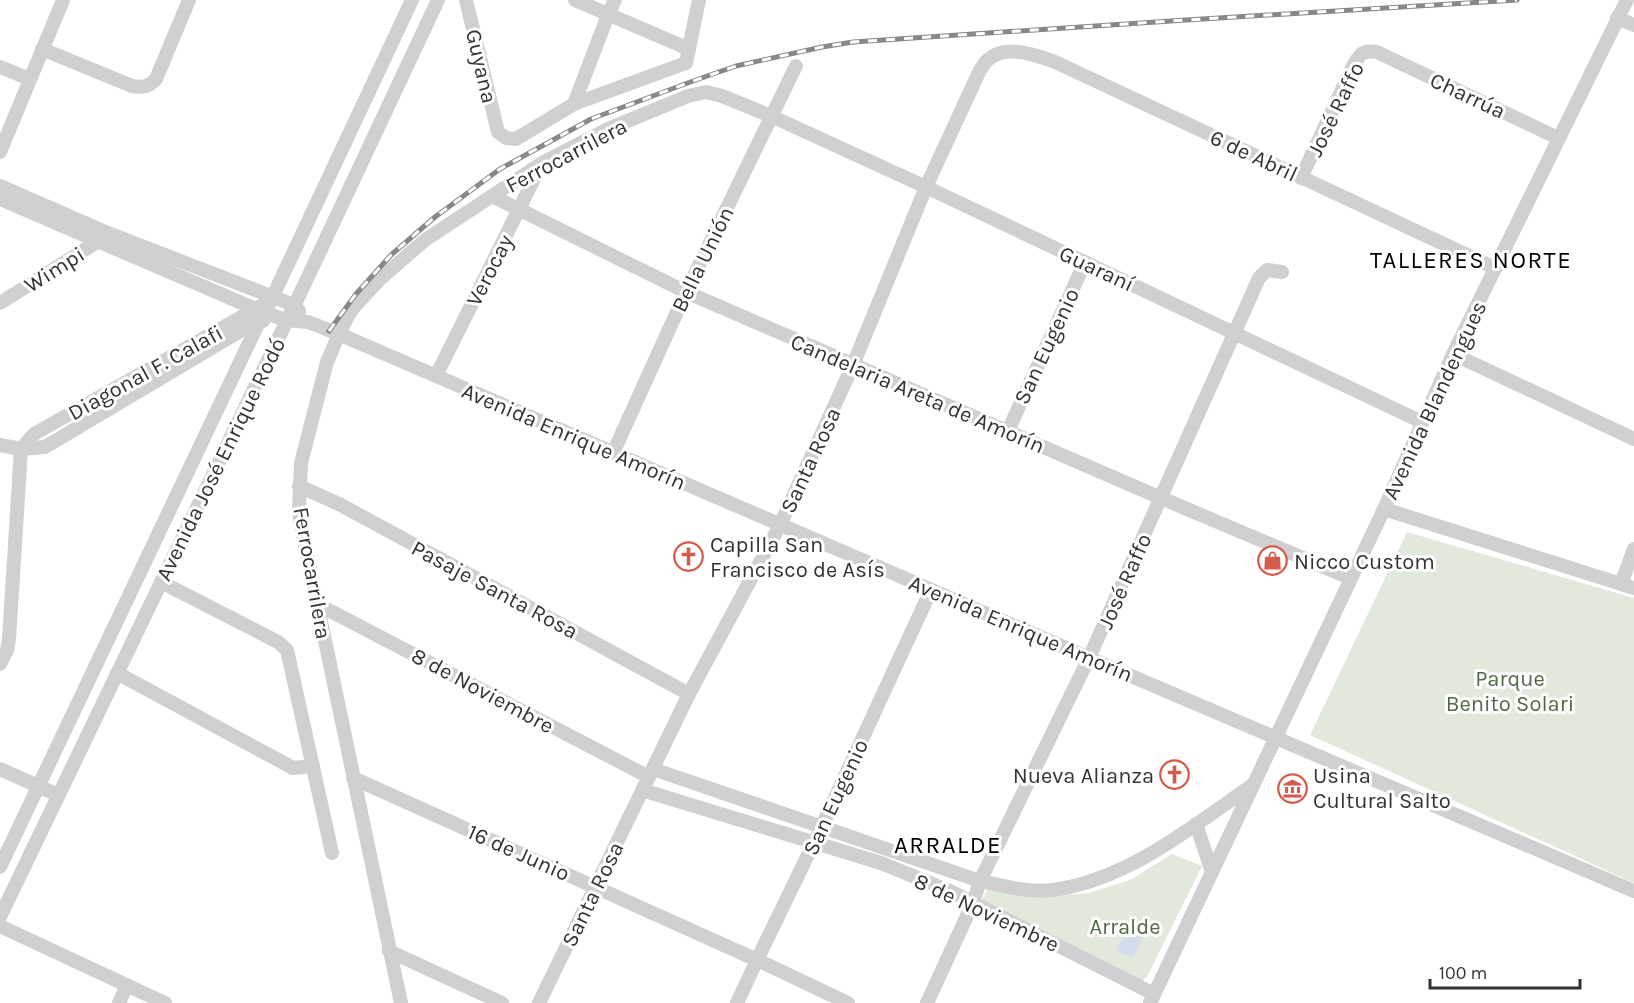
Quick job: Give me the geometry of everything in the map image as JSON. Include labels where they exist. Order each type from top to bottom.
[{"type":"street","points":[[0,152],[63,0]]},
{"type":"street","points":[[42,49],[141,88],[156,79],[189,0]]},
{"type":"street","points":[[272,297],[412,0]]},
{"type":"street","name":"Avenida José Enrique Rodó","points":[[0,867],[269,316],[294,305],[438,0]]},
{"type":"street","name":"Guyana","points":[[466,0],[498,132],[506,138],[516,139],[574,104]]},
{"type":"street","points":[[575,0],[689,49]]},
{"type":"street","points":[[574,104],[615,0]]},
{"type":"street","points":[[574,104],[686,63],[699,0]]},
{"type":"street","name":"Avenida Blandengues","points":[[1152,998],[1454,354],[1627,0]]},
{"type":"street","points":[[1617,18],[1634,25]]},
{"type":"street","name":"6 de Abril","points":[[1010,51],[1053,61],[1495,268]]},
{"type":"street","name":"Santa Rosa","points":[[539,1003],[689,694],[780,525],[853,365],[926,187],[980,70],[989,58],[1010,51]]},
{"type":"street","name":"José Raffo","points":[[1301,178],[1359,57],[1363,52],[1377,52]]},
{"type":"street","name":"Charrúa","points":[[1377,52],[1558,138]]},
{"type":"street","name":"Bella Unión","points":[[613,453],[686,292],[796,66]]},
{"type":"street","points":[[0,67],[30,79]]},
{"type":"street","name":"Ferrocarrilera","points":[[401,1003],[299,510],[301,463],[327,362],[348,316],[380,279],[425,240],[542,164],[608,129],[688,96],[706,92],[771,116]]},
{"type":"street","name":"Guaraní","points":[[771,116],[1422,422]]},
{"type":"street","name":"Verocay","points":[[436,376],[542,164]]},
{"type":"street","name":"Avenida Enrique Amorín","points":[[0,186],[269,316],[308,322],[339,334],[1634,891]]},
{"type":"street","name":"Candelaria Areta de Amorín","points":[[492,196],[686,292],[1350,578]]},
{"type":"street","name":"Avenida Enrique Amorín","points":[[0,199],[294,305],[308,322]]},
{"type":"street","name":"Wimpi","points":[[0,303],[100,236]]},
{"type":"street","name":"San Eugenio","points":[[1008,431],[1085,262]]},
{"type":"street","name":"José Raffo","points":[[927,1003],[973,903],[980,882],[1089,658],[1259,278],[1267,270],[1282,272]]},
{"type":"street","name":"Diagonal F. Calafi","points":[[21,449],[34,434],[269,316],[272,297]]},
{"type":"street","name":"Avenida José Enrique Rodó","points":[[0,917],[161,582],[269,316]]},
{"type":"street","points":[[1454,354],[1634,439]]},
{"type":"street","points":[[0,445],[21,449],[9,639],[0,664]]},
{"type":"street","name":"Pasaje Santa Rosa","points":[[299,486],[340,505],[689,694]]},
{"type":"street","points":[[1383,508],[1628,586],[1634,549]]},
{"type":"street","points":[[161,582],[278,642],[287,650],[332,853]]},
{"type":"street","name":"San Eugenio","points":[[737,1003],[931,590]]},
{"type":"street","name":"8 de Noviembre","points":[[317,604],[651,773],[980,882],[1019,890],[1052,890],[1085,883],[1128,866],[1196,824],[1253,784]]},
{"type":"street","points":[[117,673],[293,768],[313,766]]},
{"type":"street","points":[[0,770],[58,795]]},
{"type":"street","name":"16 de Junio","points":[[353,778],[595,886],[848,1003]]},
{"type":"street","name":"8 de Noviembre","points":[[642,790],[881,863],[952,892],[1152,998]]},
{"type":"street","points":[[1196,824],[1212,872]]},
{"type":"street","points":[[0,926],[165,1003]]},
{"type":"street","points":[[389,951],[502,1003]]},
{"type":"street","points":[[119,1003],[128,984]]},
{"type":"green space","name":"Parque Benito Solari","points":[[1407,532],[1634,598],[1634,883],[1310,735]]},
{"type":"green space","name":"Arralde","points":[[1172,854],[1202,866],[1148,975],[1142,982],[982,900],[987,890],[1047,897],[1088,893],[1130,880]]},
{"type":"water","points":[[1132,919],[1148,927],[1133,958],[1116,950]]},
{"type":"railway","points":[[329,331],[356,294],[391,255],[435,217],[500,169],[591,119],[736,66],[853,42],[1517,0]]},
{"type":"place","name":"Capilla San Francisco de Asís","points":[[689,557]]},
{"type":"place","name":"Nicco Custom","points":[[1273,561]]},
{"type":"place","name":"Nueva Alianza","points":[[1175,775]]},
{"type":"place","name":"Usina Cultural Salto","points":[[1292,788]]},
{"type":"district","name":"TALLERES NORTE","points":[[1471,260]]},
{"type":"district","name":"ARRALDE","points":[[948,845]]}]
